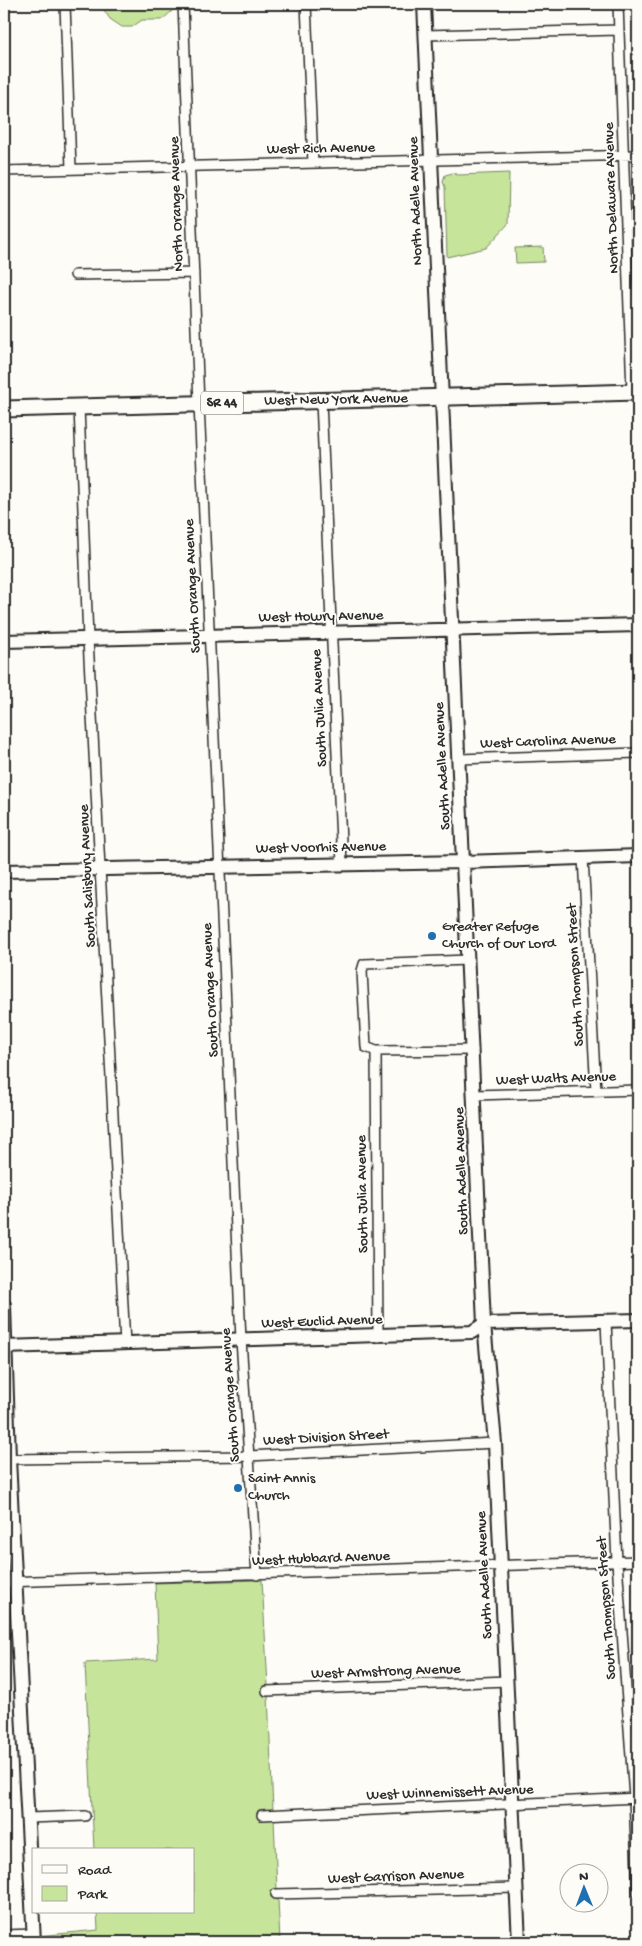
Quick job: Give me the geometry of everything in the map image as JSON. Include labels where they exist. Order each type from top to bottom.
[{"type":"main road","name":"West New York Avenue","points":[[4,409],[635,392]]},
{"type":"street","points":[[65,4],[71,169]]},
{"type":"street","name":"North Orange Avenue","points":[[183,4],[199,404]]},
{"type":"street","points":[[306,4],[313,163]]},
{"type":"street","name":"North Adelle Avenue","points":[[424,4],[441,397]]},
{"type":"street","name":"North Delaware Avenue","points":[[618,4],[635,392]]},
{"type":"street","points":[[425,35],[619,30]]},
{"type":"street","name":"West Rich Avenue","points":[[4,171],[638,156]]},
{"type":"street","points":[[75,275],[194,273]]},
{"type":"street","name":"South Adelle Avenue","points":[[441,397],[473,1050],[484,1324],[495,1443],[502,1566],[519,1942]]},
{"type":"street","name":"South Julia Avenue","points":[[321,400],[330,633],[342,864]]},
{"type":"street","name":"South Orange Avenue","points":[[199,404],[241,1340],[257,1575]]},
{"type":"street","name":"South Salisbury Avenue","points":[[79,407],[88,639],[125,1344]]},
{"type":"street","name":"West Howry Avenue","points":[[4,641],[638,625]]},
{"type":"street","name":"West Carolina Avenue","points":[[458,759],[638,753]]},
{"type":"street","name":"West Voorhis Avenue","points":[[4,871],[464,862],[638,856]]},
{"type":"street","name":"South Thompson Street","points":[[583,858],[596,1092]]},
{"type":"street","points":[[468,960],[364,964],[362,971],[366,1047],[376,1052],[473,1050]]},
{"type":"street","name":"South Julia Avenue","points":[[376,1052],[378,1337]]},
{"type":"street","name":"West Walts Avenue","points":[[475,1095],[638,1090]]},
{"type":"street","points":[[4,1305],[9,1459],[10,1582],[28,1818],[32,1898]]},
{"type":"street","name":"West Euclid Avenue","points":[[5,1347],[378,1337],[472,1332],[484,1324],[638,1320]]},
{"type":"street","name":"South Thompson Street","points":[[606,1321],[617,1562],[636,1798],[638,1893]]},
{"type":"street","name":"West Division Street","points":[[9,1459],[249,1456],[495,1443]]},
{"type":"street","name":"West Hubbard Avenue","points":[[10,1582],[638,1561]]},
{"type":"street","name":"West Armstrong Avenue","points":[[267,1691],[507,1681]]},
{"type":"street","name":"West Winnemissett Avenue","points":[[262,1815],[636,1798]]},
{"type":"street","points":[[28,1818],[86,1816]]},
{"type":"street","name":"West Garrison Avenue","points":[[276,1894],[517,1888]]},
{"type":"street","points":[[4,1935],[34,1938],[33,1914]]},
{"type":"green space","points":[[100,4],[172,4],[173,10],[162,20],[142,20],[132,27],[122,27],[110,19]]},
{"type":"green space","points":[[453,173],[458,175],[509,173],[508,224],[486,248],[447,257],[445,187],[443,182],[445,175]]},
{"type":"green space","points":[[543,247],[544,262],[516,263],[515,248]]},
{"type":"green space","points":[[262,1580],[268,1686],[263,1686],[263,1695],[268,1695],[273,1810],[258,1810],[258,1819],[274,1819],[277,1890],[272,1890],[273,1899],[278,1899],[280,1942],[38,1942],[38,1936],[98,1930],[97,1914],[195,1914],[195,1848],[94,1848],[85,1663],[158,1659],[155,1583]]},
{"type":"place","name":"Greater Refuge Church of Our Lord","points":[[432,936]]},
{"type":"place","name":"Saint Annis Church","points":[[238,1488]]}]
